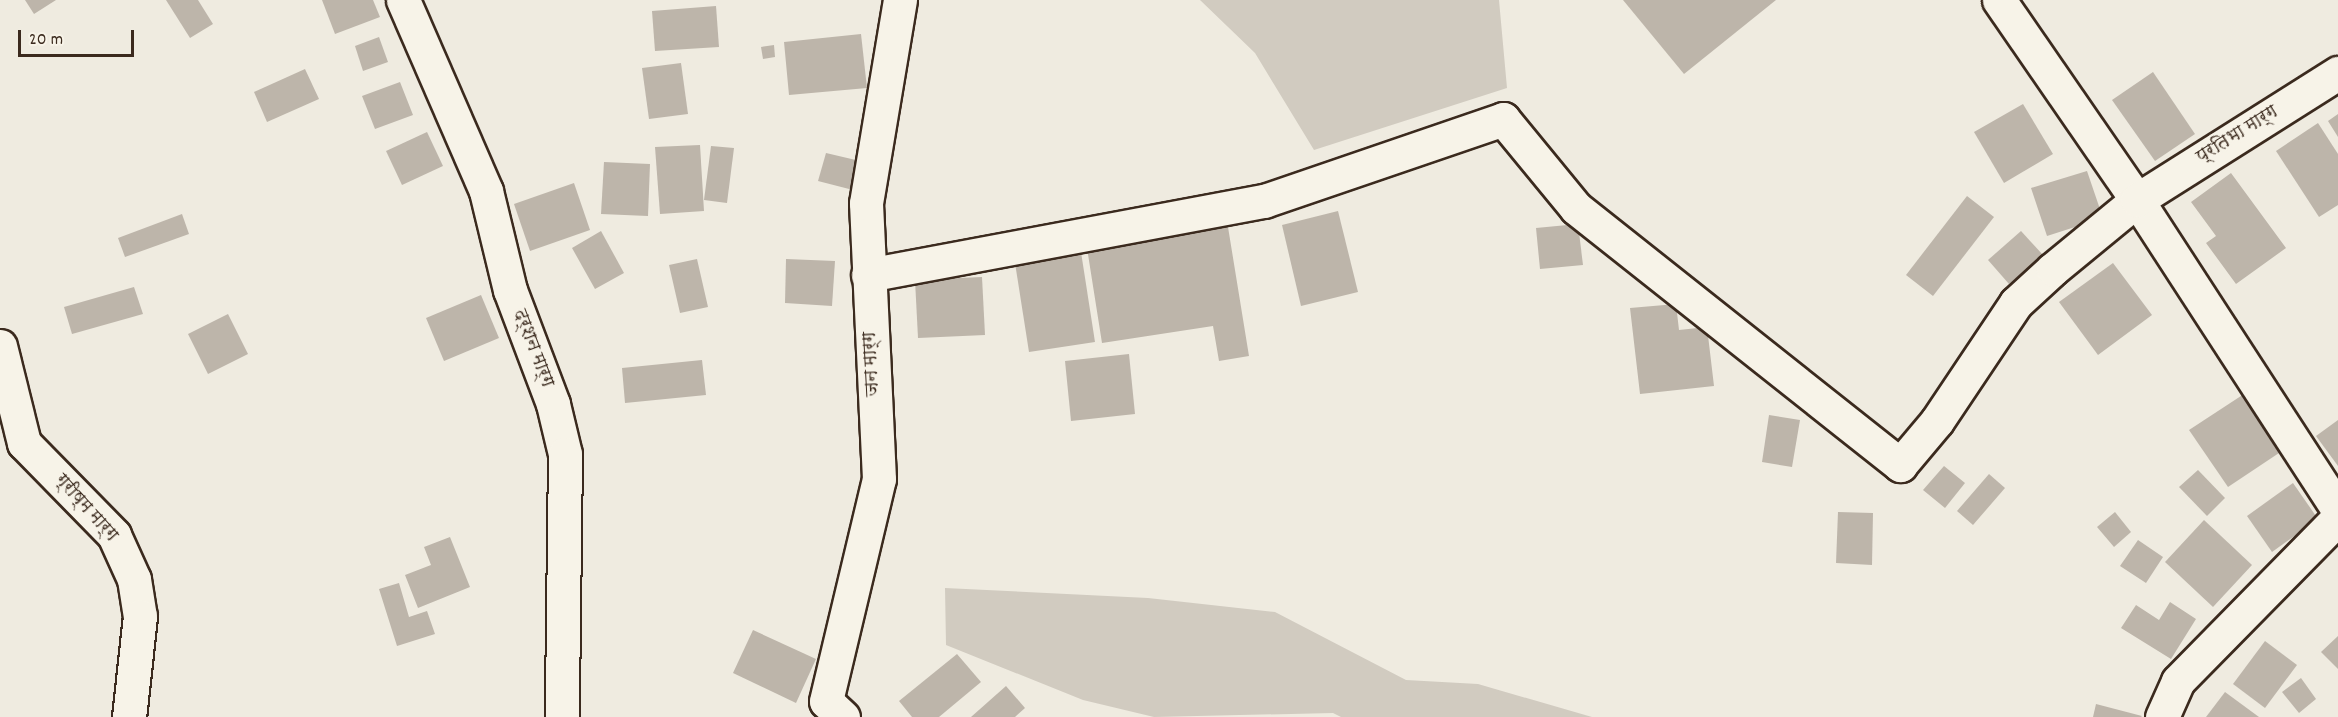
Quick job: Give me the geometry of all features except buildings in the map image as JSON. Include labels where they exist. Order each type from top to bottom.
[{"type":"street","name":"दर्शन मार्ग","points":[[403,0],[486,190],[510,290],[553,404],[565,454],[562,717]]},
{"type":"street","name":"जन मार्ग","points":[[843,717],[826,701],[879,479],[866,202],[900,0]]},
{"type":"street","points":[[1999,0],[2137,200],[2338,510]]},
{"type":"street","name":"प्रतिभा मार्ग","points":[[868,275],[1264,201],[1503,119],[1576,208],[1900,465],[1937,421],[2016,303],[2137,200],[2338,73]]},
{"type":"street","name":"ग्रीष्म मार्ग","points":[[0,346],[24,442],[114,535],[134,579],[140,616],[129,717]]},
{"type":"street","points":[[2162,717],[2178,681],[2338,518]]},
{"type":"shaded area","points":[[1200,0],[1499,0],[1507,88],[1314,150],[1255,53]]},
{"type":"shaded area","points":[[945,588],[1148,598],[1275,612],[1406,680],[1478,684],[1592,717],[1341,717],[1333,713],[1154,717],[1083,700],[946,645]]}]
